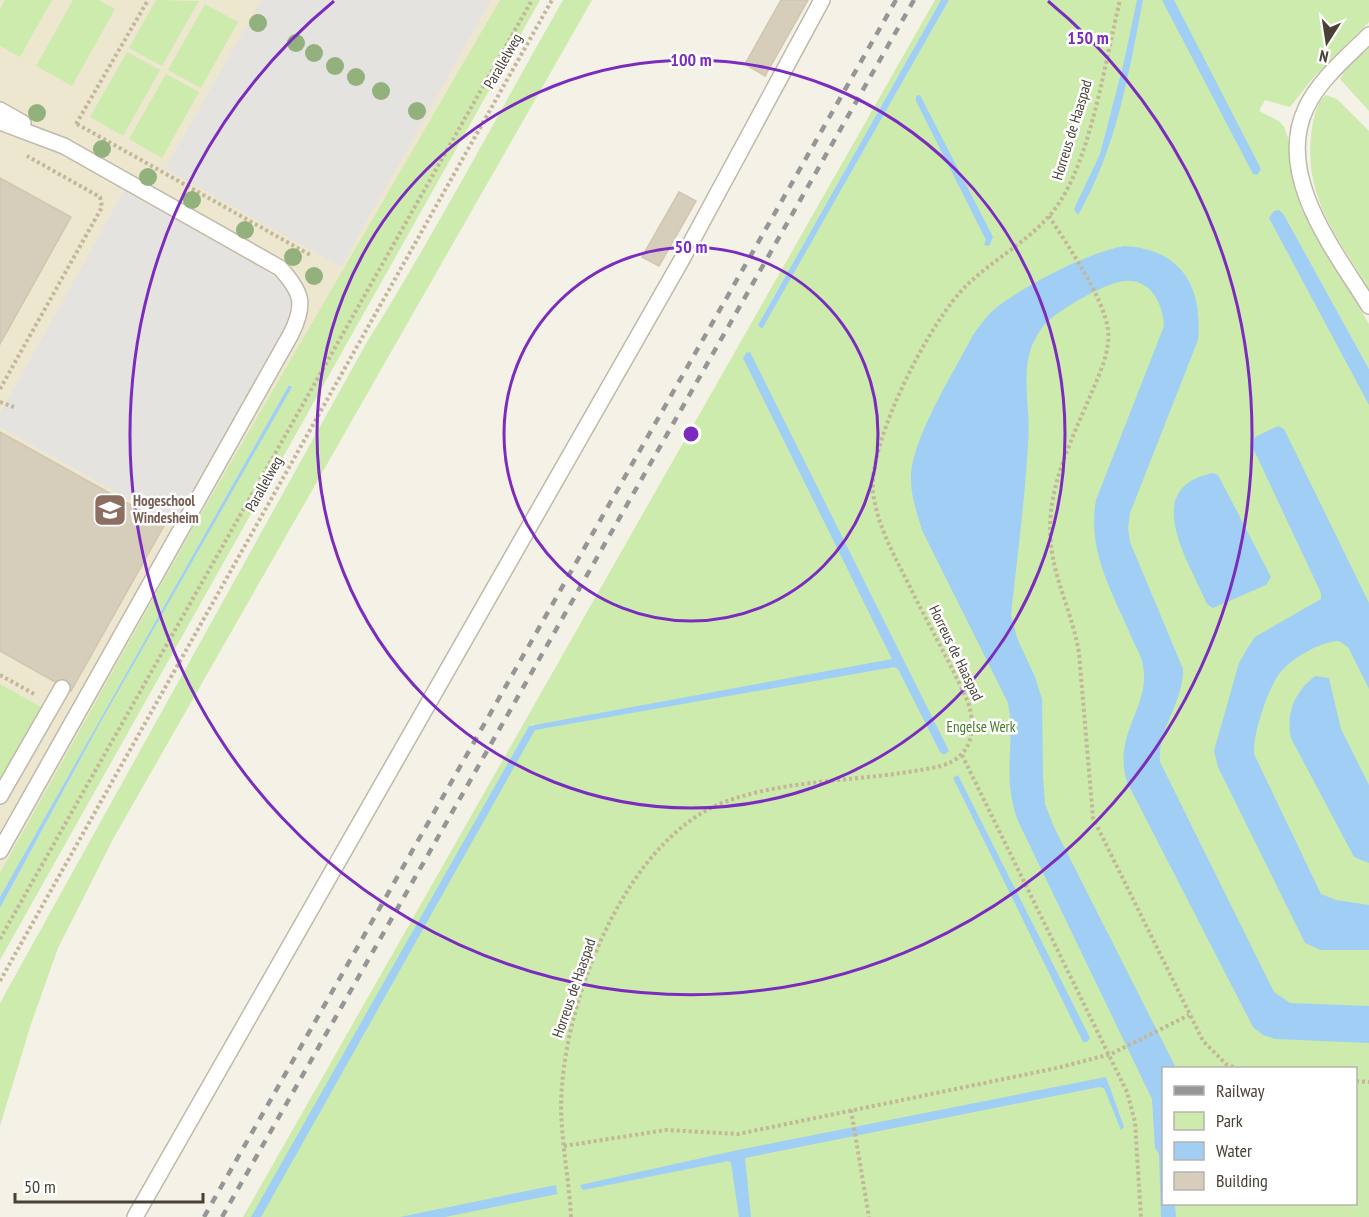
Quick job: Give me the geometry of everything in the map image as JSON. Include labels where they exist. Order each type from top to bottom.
[{"type":"lane","points":[[135,1217],[681,261],[822,0]]},
{"type":"lane","points":[[1369,35],[1327,78],[1306,107],[1299,132],[1298,159],[1302,185],[1308,202],[1369,306]]},
{"type":"lane","points":[[0,110],[280,268],[296,285],[300,300],[299,317],[0,851]]},
{"type":"lane","points":[[0,122],[59,143]]},
{"type":"lane","points":[[0,796],[62,688]]},
{"type":"path","points":[[59,143],[77,124],[148,0]]},
{"type":"path","points":[[0,939],[532,0]]},
{"type":"path","name":"Parallelweg","points":[[0,981],[552,0]]},
{"type":"path","name":"Horreus de Haaspad","points":[[571,1217],[561,1089],[565,1051],[584,986],[604,938],[636,877],[682,825],[706,809],[765,790],[947,765],[962,755],[972,735],[972,716],[962,690],[881,528],[873,491],[875,459],[886,423],[943,311],[984,269],[1025,238],[1049,216],[1060,201],[1076,169],[1120,0]]},
{"type":"path","points":[[77,124],[312,256]]},
{"type":"path","points":[[0,389],[102,207],[100,197],[20,152]]},
{"type":"path","points":[[1049,216],[1102,308],[1108,341],[1101,372],[1059,473],[1052,509],[1049,545],[1052,564],[1076,634],[1093,818],[1203,1041],[1226,1064],[1234,1067]]},
{"type":"path","points":[[0,402],[14,407]]},
{"type":"path","points":[[0,675],[53,704]]},
{"type":"path","points":[[962,755],[1111,1054],[1127,1092],[1135,1122],[1141,1217]]},
{"type":"path","points":[[564,1146],[666,1130],[738,1134],[1111,1054],[1189,1015]]},
{"type":"path","points":[[851,1110],[869,1217]]},
{"type":"shaded area","name":"Hogeschool Windesheim","points":[[0,0],[511,0],[0,901]]},
{"type":"shaded area","points":[[261,0],[491,0],[341,267],[165,169]]},
{"type":"shaded area","points":[[124,191],[265,270],[282,283],[289,293],[291,304],[285,326],[173,524],[0,427],[0,414]]},
{"type":"green space","points":[[5,0],[52,0],[20,57],[0,46],[0,9]]},
{"type":"green space","points":[[73,0],[99,0],[115,9],[72,86],[36,66]]},
{"type":"green space","points":[[156,0],[199,1],[162,66],[129,48]]},
{"type":"green space","points":[[500,0],[540,0],[0,960],[0,908],[100,723],[292,385],[289,385],[0,897],[0,873],[194,526]]},
{"type":"green space","points":[[563,0],[592,0],[113,839],[58,948],[31,1024],[0,1126],[0,1003],[367,342],[443,215]]},
{"type":"green space","name":"Engelse Werk","points":[[935,0],[941,0],[758,325],[762,328],[949,0],[1369,0],[1369,22],[1313,78],[1290,107],[1265,100],[1259,111],[1279,121],[1284,127],[1288,138],[1294,186],[1301,208],[1369,324],[1369,369],[1284,215],[1369,388],[1369,1217],[243,1217]],"holes":[[[535,723],[354,1038],[529,726]]]},
{"type":"green space","points":[[205,4],[238,22],[201,88],[168,70]]},
{"type":"green space","points":[[1369,47],[1369,111],[1340,79]]},
{"type":"green space","points":[[127,52],[160,70],[123,136],[90,117]]},
{"type":"green space","points":[[166,74],[199,92],[162,158],[129,139]]},
{"type":"green space","points":[[1326,95],[1337,99],[1369,131],[1369,289],[1324,213],[1312,174],[1310,152],[1313,123],[1318,106]]},
{"type":"green space","points":[[0,684],[41,707],[0,780]]},
{"type":"water","points":[[941,0],[949,0],[762,329],[758,325]]},
{"type":"water","points":[[1137,0],[1143,0],[1120,110],[1102,164],[1078,215],[1074,209],[1100,154],[1123,66]]},
{"type":"water","points":[[1162,0],[1174,0],[1261,169],[1257,175],[1253,174]]},
{"type":"water","points":[[920,95],[993,237],[989,246],[984,245],[986,240],[916,101],[916,96]]},
{"type":"water","points":[[1279,210],[1284,215],[1369,369],[1369,405],[1269,218],[1274,211]]},
{"type":"water","points":[[1124,246],[1144,249],[1160,254],[1174,263],[1192,287],[1199,321],[1198,340],[1130,513],[1128,528],[1130,542],[1183,669],[1179,693],[1162,738],[1160,762],[1274,992],[1290,1003],[1369,1006],[1369,1043],[1276,1039],[1263,1035],[1253,1027],[1127,782],[1124,749],[1142,695],[1143,666],[1103,570],[1098,554],[1094,519],[1096,500],[1164,326],[1158,301],[1148,288],[1133,281],[1116,283],[1082,298],[1051,318],[1031,348],[1026,383],[1029,431],[1027,464],[1011,615],[1017,638],[1035,677],[1042,699],[1045,804],[1054,827],[1175,1067],[1162,1067],[1162,1205],[1175,1205],[1176,1217],[1161,1217],[1159,1154],[1155,1148],[1152,1099],[1018,821],[1010,789],[1011,733],[1008,703],[922,530],[911,486],[913,464],[925,427],[973,335],[989,314],[1014,295],[1060,269]]},
{"type":"water","points":[[750,352],[949,751],[944,755],[940,752],[898,669],[894,667],[535,730],[261,1217],[251,1217],[529,726],[892,659],[743,358],[746,353]]},
{"type":"water","points":[[289,385],[292,387],[100,723],[0,908],[0,897]]},
{"type":"water","points":[[1278,426],[1284,429],[1369,603],[1369,689],[1348,647],[1339,641],[1324,644],[1306,652],[1284,668],[1274,681],[1258,724],[1254,754],[1321,894],[1336,900],[1369,905],[1369,950],[1321,950],[1305,943],[1218,767],[1214,751],[1239,663],[1255,637],[1321,599],[1321,593],[1252,446],[1255,437]]},
{"type":"water","points":[[1213,473],[1218,475],[1271,577],[1266,585],[1213,608],[1207,604],[1181,548],[1174,510],[1178,494],[1191,481]]},
{"type":"water","points":[[1315,676],[1329,678],[1341,729],[1369,785],[1369,863],[1354,857],[1291,738],[1290,720],[1293,704],[1302,689]]},
{"type":"water","points":[[958,775],[1090,1038],[1087,1042],[1083,1042],[953,778]]},
{"type":"water","points":[[1106,1077],[1124,1127],[1121,1130],[1104,1088],[1099,1087],[745,1158],[751,1217],[739,1217],[731,1163],[728,1161],[583,1190],[580,1185],[738,1150]]},
{"type":"water","points":[[556,1185],[557,1194],[445,1217],[400,1217]]},
{"type":"building","points":[[781,0],[808,0],[765,76],[745,64]]},
{"type":"building","points":[[0,178],[71,217],[0,344]]},
{"type":"building","points":[[679,192],[696,201],[659,266],[642,257]]},
{"type":"building","points":[[0,432],[165,524],[71,691],[0,651]]},
{"type":"railway","points":[[204,1217],[896,0]]},
{"type":"railway","points":[[222,1217],[914,0]]},
{"type":"place","name":"Hogeschool Windesheim","points":[[110,510]]}]
